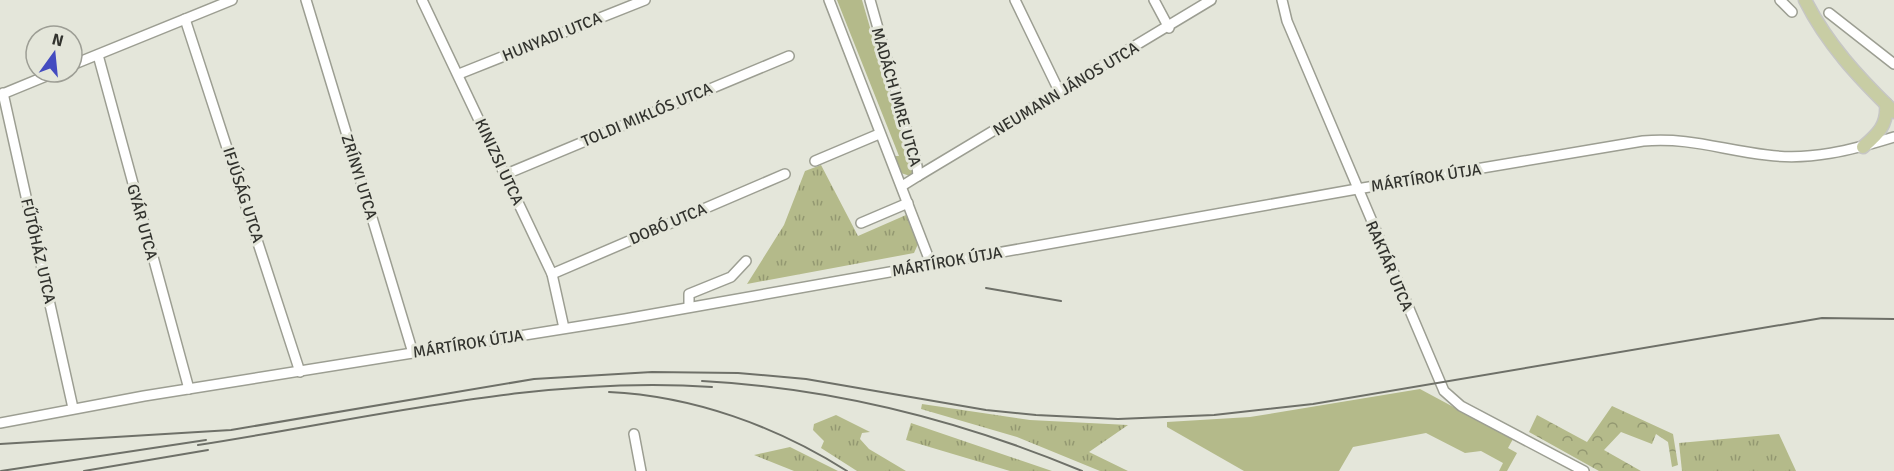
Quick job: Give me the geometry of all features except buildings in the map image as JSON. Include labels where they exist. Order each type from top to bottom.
[{"type":"main road","points":[[1804,0],[1835,49],[1890,108],[1882,129],[1863,147]]},
{"type":"street","points":[[84,60],[232,0]]},
{"type":"street","name":"ZRÍNYI UTCA","points":[[306,0],[413,353]]},
{"type":"street","name":"KINIZSI UTCA","points":[[422,0],[552,274],[564,328]]},
{"type":"street","name":"HUNYADI UTCA","points":[[459,74],[628,3],[645,0]]},
{"type":"street","name":"MADÁCH IMRE UTCA","points":[[829,0],[931,264]]},
{"type":"street","name":"MADÁCH IMRE UTCA","points":[[870,0],[877,33],[908,129],[918,176],[902,186]]},
{"type":"street","points":[[1015,0],[1060,93]]},
{"type":"street","points":[[1154,0],[1169,28]]},
{"type":"street","name":"NEUMANN JÁNOS UTCA","points":[[918,176],[1169,28],[1212,0]]},
{"type":"street","name":"RAKTÁR UTCA","points":[[1282,0],[1287,21],[1438,382],[1447,396],[1461,406],[1584,471]]},
{"type":"street","points":[[1780,0],[1792,12]]},
{"type":"street","points":[[1829,13],[1894,64]]},
{"type":"street","name":"IFJÚSÁG UTCA","points":[[186,19],[300,372]]},
{"type":"street","name":"GYÁR UTCA","points":[[98,55],[171,332],[182,358],[189,389]]},
{"type":"street","name":"TOLDI MIKLÓS UTCA","points":[[504,175],[789,56]]},
{"type":"street","points":[[2,94],[27,84]]},
{"type":"street","name":"FŰTŐHÁZ UTCA","points":[[2,94],[73,408]]},
{"type":"street","points":[[815,161],[879,134]]},
{"type":"street","name":"MÁRTÍROK ÚTJA","points":[[0,423],[73,408],[689,308],[1357,189],[1663,140],[1698,142],[1783,156],[1833,153],[1863,147],[1894,137]]},
{"type":"street","name":"DOBÓ UTCA","points":[[552,274],[785,174]]},
{"type":"street","points":[[861,223],[908,202]]},
{"type":"street","points":[[689,308],[690,294],[731,277],[746,261]]},
{"type":"street","points":[[634,434],[641,471]]},
{"type":"green space","points":[[837,0],[862,0],[898,124],[911,141],[914,155],[913,177],[901,173],[895,156],[899,156]]},
{"type":"green space","points":[[821,165],[858,236],[906,215],[918,244],[914,253],[747,284],[784,225],[805,171]]},
{"type":"green space","points":[[1420,389],[1513,439],[1508,448],[1517,453],[1507,471],[1499,471],[1503,463],[1481,451],[1465,453],[1426,433],[1353,447],[1339,471],[1244,471],[1167,427],[1167,422],[1250,417]]},
{"type":"green space","points":[[922,404],[1030,420],[1128,425],[1089,452],[1128,471],[1100,471],[1017,437],[921,409]]},
{"type":"green space","points":[[1612,406],[1673,434],[1678,465],[1672,467],[1668,442],[1656,434],[1652,444],[1621,432],[1604,450],[1641,471],[1599,471],[1529,432],[1537,415],[1587,442]]},
{"type":"green space","points":[[836,415],[870,432],[862,433],[860,439],[869,449],[906,471],[857,471],[821,448],[824,441],[813,430],[814,424]]},
{"type":"green space","points":[[911,423],[1052,471],[1010,471],[906,440]]},
{"type":"green space","points":[[1779,434],[1796,471],[1682,471],[1679,443]]},
{"type":"green space","points":[[790,447],[838,471],[794,471],[754,455]]},
{"type":"railway","points":[[986,288],[1061,301]]},
{"type":"railway","points":[[0,444],[231,430],[534,379],[652,372],[738,373],[806,379],[986,410],[1036,415],[1118,419],[1214,415],[1313,404],[1822,318],[1894,319]]},
{"type":"railway","points":[[702,381],[800,391],[896,410],[990,436],[1082,471]]},
{"type":"railway","points":[[198,445],[389,412],[518,393],[582,387],[647,385],[712,387]]},
{"type":"railway","points":[[609,392],[672,400],[733,416],[792,440],[847,471]]},
{"type":"railway","points":[[1,471],[206,440]]},
{"type":"railway","points":[[84,471],[208,450]]}]
